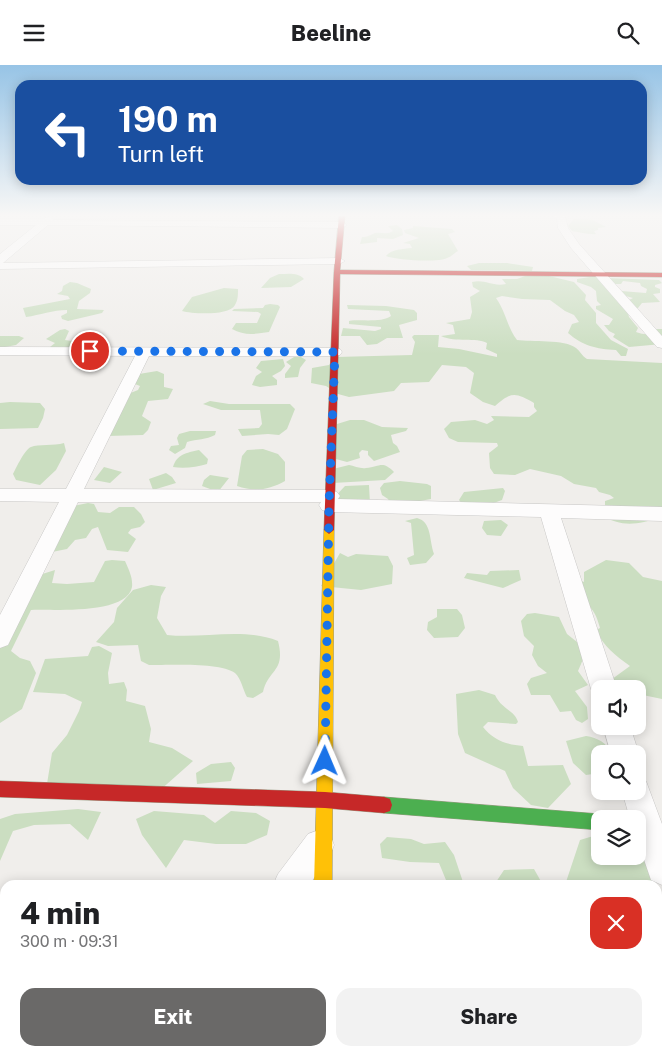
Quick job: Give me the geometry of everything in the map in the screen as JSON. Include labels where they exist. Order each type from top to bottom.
[{"type":"street","points":[[0,266],[272,262]]},
{"type":"street","points":[[286,262],[338,266],[662,264]]},
{"type":"street","points":[[323,880],[329,500],[338,262]]},
{"type":"street","points":[[272,272],[300,263],[320,272]]},
{"type":"street","points":[[592,263],[662,344]]},
{"type":"street","points":[[169,273],[211,264]]},
{"type":"street","points":[[13,265],[61,274]]},
{"type":"street","points":[[0,275],[320,272],[338,266]]},
{"type":"street","points":[[371,266],[662,275]]},
{"type":"street","points":[[0,351],[335,352]]},
{"type":"street","points":[[0,639],[144,351]]},
{"type":"street","points":[[0,495],[329,500],[549,512],[662,514]]},
{"type":"street","points":[[549,512],[601,680]]},
{"type":"street","points":[[0,789],[324,800],[591,821]]},
{"type":"street","points":[[639,800],[662,869]]},
{"type":"street","points":[[293,880],[324,838]]},
{"type":"green space","points":[[479,263],[507,263],[533,267],[532,271],[471,270],[467,266]]},
{"type":"green space","points":[[279,274],[296,274],[304,279],[291,287],[261,288],[270,278]]},
{"type":"green space","points":[[528,275],[549,276],[574,282],[586,295],[585,300],[596,313],[596,323],[611,340],[628,349],[626,356],[621,356],[616,350],[596,348],[579,341],[568,333],[572,324],[579,322],[574,315],[550,300],[502,296],[496,298],[517,340],[564,343],[576,348],[587,359],[662,363],[662,517],[630,524],[615,521],[598,514],[605,507],[605,501],[614,498],[599,492],[596,488],[574,484],[561,476],[530,469],[515,475],[494,474],[490,468],[489,453],[498,446],[497,443],[458,442],[449,438],[444,429],[451,422],[475,420],[487,424],[494,420],[491,416],[529,417],[537,411],[534,403],[518,395],[509,396],[495,406],[483,402],[470,393],[474,373],[466,367],[442,365],[429,382],[401,383],[394,391],[349,397],[338,394],[326,386],[311,383],[312,368],[329,365],[336,357],[412,355],[415,342],[412,337],[414,335],[439,335],[438,347],[459,349],[497,357],[497,354],[486,349],[487,343],[482,341],[453,339],[441,336],[455,334],[453,325],[446,323],[470,319],[472,312],[470,297],[480,291],[473,287],[472,282],[481,281],[501,285],[506,284],[502,279],[517,279]]},
{"type":"green space","points":[[598,277],[626,306],[629,317],[638,328],[636,332],[647,334],[656,329],[662,329],[662,344],[629,347],[613,337],[615,334],[604,325],[609,325],[613,319],[596,309],[596,306],[601,305],[597,301],[596,291],[577,282],[577,279]]},
{"type":"green space","points":[[606,278],[659,280],[662,283],[655,285],[655,287],[660,289],[660,293],[653,294],[660,302],[642,303],[638,308],[632,308],[625,302],[633,298],[622,295],[621,291],[646,293],[647,289],[641,286],[640,283],[623,281],[621,284],[615,284]]},
{"type":"green space","points":[[70,282],[91,289],[90,293],[79,301],[77,309],[104,310],[102,313],[68,321],[62,319],[61,316],[67,313],[67,310],[26,317],[23,308],[70,299],[68,296],[57,294],[62,291],[63,286]]},
{"type":"green space","points":[[224,288],[238,289],[237,301],[231,309],[218,313],[182,311],[192,297]]},
{"type":"green space","points":[[270,304],[280,307],[269,332],[246,334],[232,329],[236,323],[257,323],[261,314],[258,312],[232,311],[234,309],[263,308],[265,305]]},
{"type":"green space","points":[[347,305],[386,306],[414,310],[417,313],[417,320],[399,325],[403,338],[387,338],[377,344],[367,345],[360,336],[341,336],[343,328],[375,331],[381,329],[381,327],[349,324],[349,321],[387,318],[391,316],[389,311],[348,309]]},
{"type":"green space","points":[[65,329],[69,331],[65,340],[79,342],[79,347],[68,351],[54,351],[50,347],[55,343],[46,339]]},
{"type":"green space","points":[[0,336],[19,336],[24,338],[16,345],[0,348]]},
{"type":"green space","points":[[294,357],[301,357],[306,360],[300,368],[298,377],[285,378],[285,374],[291,366],[286,362]]},
{"type":"green space","points":[[283,359],[285,366],[281,371],[272,376],[277,380],[277,385],[260,387],[252,385],[256,376],[262,372],[256,368],[261,361]]},
{"type":"green space","points":[[157,371],[164,374],[164,387],[173,389],[168,399],[148,401],[142,416],[151,422],[148,430],[143,435],[107,436],[118,398],[138,390],[140,386],[130,382],[133,375]]},
{"type":"green space","points":[[210,401],[229,404],[290,404],[295,409],[287,429],[279,435],[242,436],[238,429],[259,428],[262,424],[260,410],[221,410],[203,404]]},
{"type":"green space","points":[[0,403],[40,403],[45,409],[38,428],[0,429]]},
{"type":"green space","points":[[350,420],[364,420],[382,427],[408,428],[406,431],[391,435],[393,443],[400,452],[374,461],[368,455],[368,451],[362,450],[359,453],[360,458],[347,462],[332,458],[337,424]]},
{"type":"green space","points":[[190,431],[216,431],[212,437],[187,442],[185,448],[175,454],[169,450],[171,446],[179,445],[177,438],[179,434]]},
{"type":"green space","points":[[64,443],[66,451],[56,470],[40,485],[16,480],[13,474],[29,448]]},
{"type":"green space","points":[[263,449],[278,454],[285,462],[285,481],[261,489],[237,486],[242,456],[247,450]]},
{"type":"green space","points":[[199,450],[208,459],[207,464],[182,468],[173,467],[177,459],[186,453]]},
{"type":"green space","points":[[349,465],[364,468],[384,465],[394,472],[385,480],[333,483],[329,470]]},
{"type":"green space","points":[[104,467],[122,472],[110,483],[94,480]]},
{"type":"green space","points":[[166,473],[176,483],[153,490],[149,479]]},
{"type":"green space","points":[[210,475],[229,478],[218,492],[202,486],[204,480]]},
{"type":"green space","points":[[400,481],[431,486],[431,499],[392,506],[388,499],[382,495],[380,488],[384,483]]},
{"type":"green space","points":[[369,485],[370,504],[330,502],[345,486]]},
{"type":"green space","points":[[503,488],[505,491],[502,500],[488,505],[466,509],[459,500],[464,492]]},
{"type":"green space","points":[[88,503],[94,504],[98,512],[110,513],[119,507],[134,507],[141,514],[145,522],[140,527],[131,529],[128,533],[136,539],[128,552],[107,550],[98,527],[92,529],[86,538],[75,540],[67,549],[52,552],[73,506]]},
{"type":"green space","points":[[417,518],[422,520],[428,527],[434,554],[426,563],[410,565],[407,558],[414,555],[411,523],[405,521]]},
{"type":"green space","points":[[501,520],[508,525],[501,536],[487,535],[482,528],[484,521]]},
{"type":"green space","points":[[340,553],[348,557],[356,554],[388,556],[393,566],[392,584],[361,590],[321,586]]},
{"type":"green space","points":[[606,560],[629,563],[643,577],[662,581],[662,699],[646,696],[646,680],[611,680],[630,666],[606,646],[596,630],[600,628],[591,608],[573,596],[576,579],[584,582],[584,572]]},
{"type":"green space","points":[[105,561],[125,561],[132,580],[132,587],[127,596],[117,602],[88,609],[31,610],[11,651],[20,658],[30,661],[36,673],[22,709],[0,723],[0,636],[33,577],[55,570],[52,583],[94,582]]},
{"type":"green space","points":[[519,570],[521,580],[503,588],[464,578],[467,573],[487,575],[490,571]]},
{"type":"green space","points":[[151,585],[166,587],[161,596],[157,618],[167,635],[237,634],[265,637],[278,641],[280,659],[265,684],[263,692],[253,698],[247,697],[237,675],[228,669],[194,665],[149,665],[141,661],[138,645],[108,646],[96,642],[114,622],[117,608],[133,590]]},
{"type":"green space","points":[[437,609],[457,609],[462,615],[465,628],[458,637],[434,638],[427,630],[428,622],[437,617]]},
{"type":"green space","points":[[535,613],[559,617],[567,634],[587,650],[578,671],[588,685],[575,691],[587,707],[588,719],[582,723],[576,720],[571,711],[560,712],[550,695],[531,695],[527,684],[531,678],[547,673],[538,666],[532,655],[534,646],[524,636],[521,621],[527,614]]},
{"type":"green space","points":[[99,646],[112,653],[108,673],[109,684],[124,682],[127,690],[126,701],[145,706],[151,729],[149,742],[172,748],[193,761],[158,792],[46,790],[52,753],[67,735],[82,702],[65,694],[33,692],[45,659],[88,656],[92,647]]},
{"type":"green space","points":[[479,690],[495,695],[518,722],[516,724],[488,722],[483,727],[487,732],[501,741],[523,746],[528,766],[563,765],[571,784],[548,808],[531,805],[513,788],[505,771],[465,753],[458,734],[456,694]]},
{"type":"green space","points":[[586,736],[601,741],[606,745],[591,745],[591,774],[586,775],[573,763],[566,741]]},
{"type":"green space","points":[[231,762],[235,768],[231,781],[197,784],[196,773],[211,764]]},
{"type":"green space","points":[[78,809],[101,812],[88,840],[70,824],[34,825],[13,831],[0,861],[0,819],[15,814]]},
{"type":"green space","points":[[154,811],[204,815],[215,823],[231,811],[256,813],[270,821],[267,835],[246,844],[216,844],[184,840],[166,868],[142,835],[136,819]]},
{"type":"green space","points":[[387,837],[411,839],[424,844],[445,842],[454,855],[462,880],[446,880],[439,863],[410,862],[382,858],[380,844]]},
{"type":"green space","points":[[591,837],[591,865],[646,865],[646,860],[652,880],[567,880],[580,840]]},
{"type":"green space","points":[[534,869],[540,880],[497,880],[504,870]]},
{"type":"traffic: fast","points":[[384,805],[591,821]]},
{"type":"traffic: slow","points":[[323,880],[329,530]]},
{"type":"traffic: jam","points":[[329,530],[338,262]]},
{"type":"traffic: jam","points":[[337,272],[662,275]]},
{"type":"traffic: jam","points":[[0,789],[325,800],[384,805]]},
{"type":"route","points":[[90,351],[335,352],[329,505],[325,761]]}]
